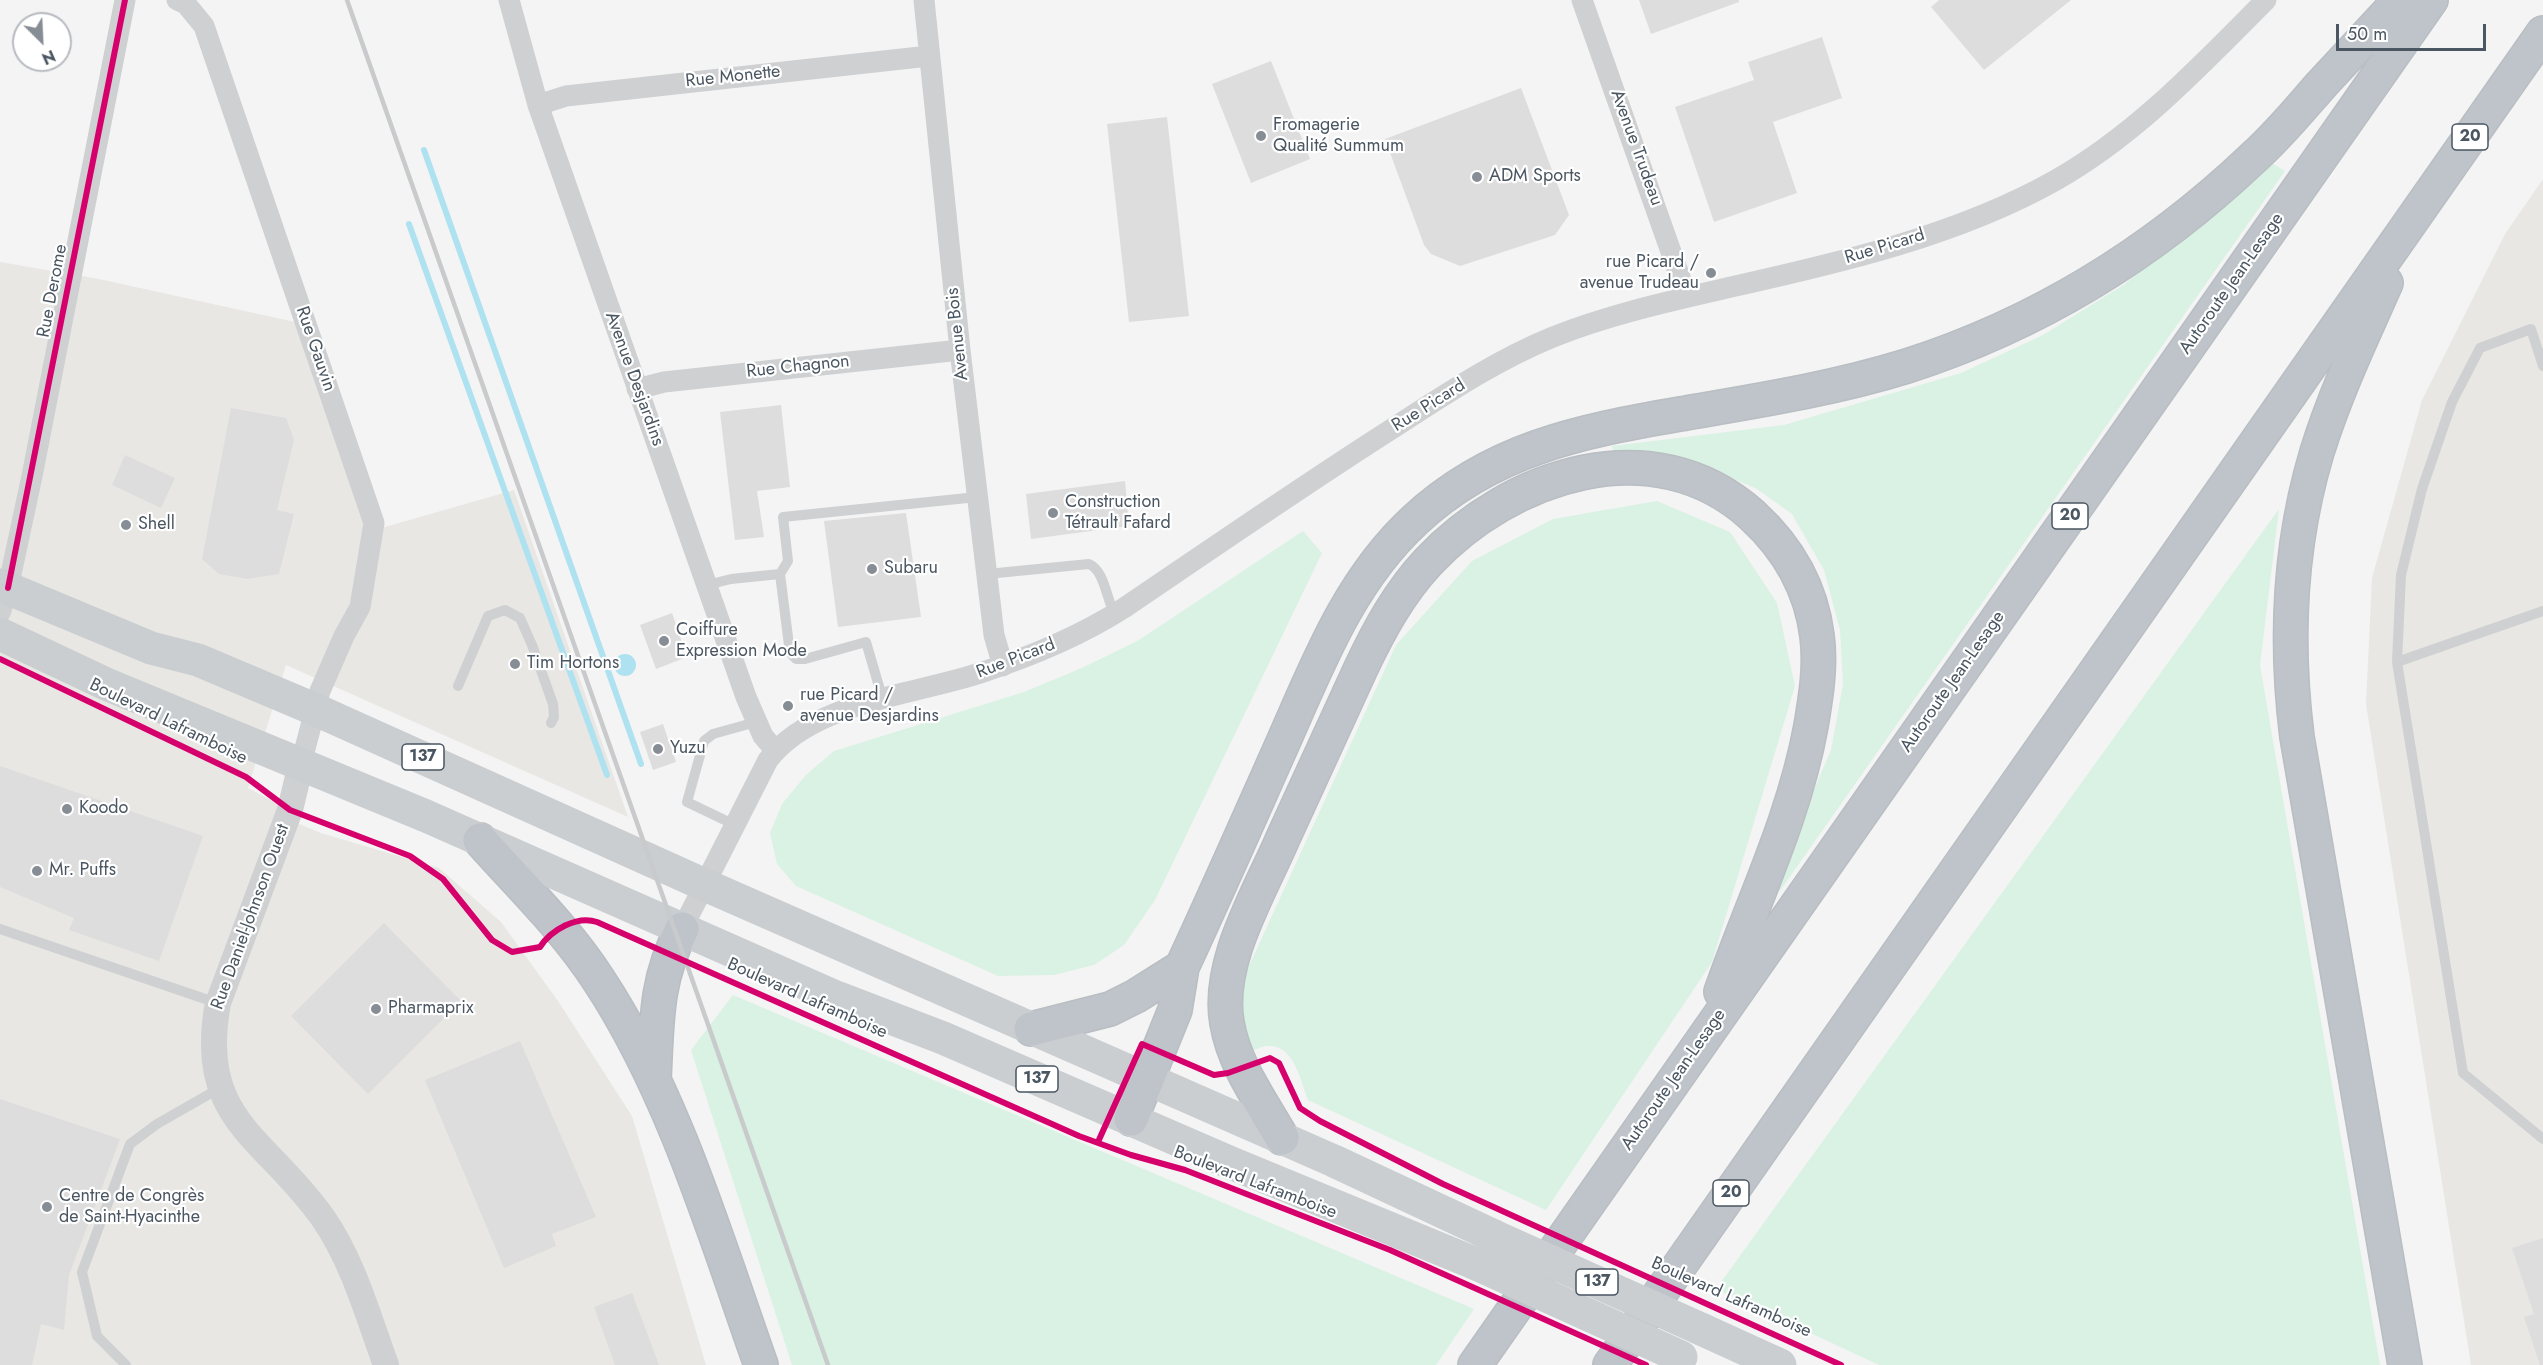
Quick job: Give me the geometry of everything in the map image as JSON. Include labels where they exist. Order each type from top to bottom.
[{"type":"highway","points":[[1131,1119],[1175,1010],[1182,967],[1345,609],[1363,580],[1393,542],[1440,499],[1488,468],[1515,454],[1555,440],[1599,429],[1803,392],[1868,377],[1945,353],[2037,313],[2121,264],[2172,228],[2217,191],[2270,142],[2400,0]]},
{"type":"highway","name":"Autoroute Jean-Lesage","points":[[1475,1365],[2431,0]]},
{"type":"highway","name":"20","points":[[1610,1365],[2543,33]]},
{"type":"highway","points":[[2405,1365],[2299,749],[2292,695],[2290,637],[2291,599],[2298,534],[2317,451],[2351,361],[2419,210]]},
{"type":"highway","points":[[1282,1138],[1238,1060],[1227,1024],[1226,994],[1240,936],[1314,769],[1380,629],[1403,592],[1428,562],[1455,537],[1498,506],[1545,483],[1581,472],[1616,468],[1650,469],[1684,476],[1725,495],[1758,520],[1787,553],[1800,576],[1813,612],[1818,644],[1818,672],[1814,710],[1804,760],[1781,835],[1747,919],[1707,1032]]},
{"type":"highway","points":[[480,840],[561,929],[590,967],[622,1018],[654,1083],[704,1204],[761,1365]]},
{"type":"highway","points":[[654,1083],[660,985],[669,954],[682,929]]},
{"type":"highway","points":[[1031,1029],[1110,1009],[1136,996],[1182,967]]},
{"type":"main road","name":"137","points":[[3,595],[151,648],[198,660],[314,709],[705,885],[1031,1029],[1148,1078],[1780,1365]]},
{"type":"main road","name":"Boulevard Laframboise","points":[[0,634],[106,684],[480,840],[836,997],[954,1043],[1474,1263],[1690,1361]]},
{"type":"street","name":"Rue Derome","points":[[3,595],[125,0]]},
{"type":"street","name":"Rue Gauvin","points":[[177,0],[186,3],[204,26],[374,523],[360,607],[339,647],[314,709]]},
{"type":"street","name":"Avenue Desjardins","points":[[509,0],[538,105],[637,389],[756,722],[763,736],[775,750]]},
{"type":"street","name":"Avenue Bois","points":[[924,0],[977,496],[994,635],[1003,666]]},
{"type":"street","name":"Avenue Trudeau","points":[[1582,0],[1687,297]]},
{"type":"street","name":"Rue Picard","points":[[682,929],[759,775],[775,750],[801,730],[818,721],[883,700],[1003,666],[1056,645],[1115,614],[1362,448],[1506,359],[1580,327],[1917,238],[1988,212],[2043,187],[2092,158],[2146,116],[2266,0]]},
{"type":"street","name":"Rue Monette","points":[[538,105],[566,96],[929,56]]},
{"type":"street","name":"Rue Chagnon","points":[[637,389],[664,382],[960,350]]},
{"type":"street","name":"Rue Daniel-Johnson Ouest","points":[[314,709],[290,810],[218,1003],[212,1049],[220,1088],[231,1112],[323,1218],[348,1262],[386,1365]]},
{"type":"lane","points":[[2543,366],[2531,329],[2480,348],[2452,402],[2422,489],[2403,566],[2397,662],[2463,1073],[2543,1139]]},
{"type":"lane","points":[[883,700],[866,642],[805,659],[796,659],[792,656],[788,648],[780,574],[788,561],[783,517],[977,496]]},
{"type":"lane","points":[[987,574],[1089,564],[1100,572],[1108,601],[1115,614]]},
{"type":"lane","points":[[707,585],[731,579],[780,574]]},
{"type":"lane","points":[[458,686],[488,616],[506,610],[520,618],[532,645],[553,704],[554,717],[551,723]]},
{"type":"lane","points":[[2397,662],[2543,611]]},
{"type":"lane","points":[[735,825],[687,802],[704,741],[713,734],[756,722]]},
{"type":"lane","points":[[0,929],[218,1003]]},
{"type":"lane","points":[[126,1365],[97,1336],[82,1272],[130,1144],[157,1124],[220,1088]]},
{"type":"shaded area","points":[[2543,179],[2543,1365],[2471,1365],[2366,704],[2372,578],[2422,400],[2505,234]]},
{"type":"shaded area","points":[[0,262],[99,279],[304,324],[378,529],[514,490],[628,817],[286,665],[248,788],[290,810],[287,819],[321,833],[439,868],[501,922],[558,1001],[632,1116],[706,1365],[0,1365]]},
{"type":"green space","points":[[2265,159],[2285,171],[1780,891],[1773,885],[1831,750],[1843,684],[1840,630],[1824,570],[1792,514],[1757,489],[1697,463],[1614,454],[1612,446],[1784,425],[1961,373],[2043,335],[2125,284]]},
{"type":"green space","points":[[1657,501],[1730,532],[1777,603],[1795,686],[1712,962],[1546,1210],[1308,1100],[1299,1074],[1284,1051],[1268,1046],[1249,1052],[1240,1018],[1242,981],[1396,645],[1472,561],[1553,519]]},
{"type":"green space","points":[[2279,509],[2260,665],[2380,1365],[1879,1365],[1716,1289]]},
{"type":"green space","points":[[1303,531],[1322,553],[1155,900],[1124,945],[1094,965],[1054,975],[998,976],[796,886],[777,864],[770,833],[782,804],[806,775],[834,751],[1024,692],[1084,667],[1139,640]]},
{"type":"green space","points":[[733,995],[1474,1309],[1436,1365],[792,1365],[691,1050]]},
{"type":"water","points":[[625,654],[633,657],[636,665],[633,673],[625,676],[617,673],[614,665],[617,657]]},
{"type":"building","points":[[1639,0],[1739,0],[1739,2],[1651,34]]},
{"type":"building","points":[[1939,0],[2071,0],[1984,70],[1931,7]]},
{"type":"building","points":[[1822,37],[1842,98],[1773,122],[1797,193],[1714,222],[1675,107],[1754,80],[1748,62]]},
{"type":"building","points":[[1271,61],[1310,159],[1251,183],[1212,84]]},
{"type":"building","name":"ADM Sports","points":[[1521,88],[1569,215],[1555,235],[1460,266],[1431,254],[1424,245],[1385,139]]},
{"type":"building","points":[[1167,117],[1189,316],[1129,322],[1107,124]]},
{"type":"building","points":[[781,405],[790,487],[757,491],[764,537],[735,540],[720,412]]},
{"type":"building","points":[[231,408],[286,418],[294,440],[277,510],[294,514],[279,574],[247,579],[219,574],[202,559]]},
{"type":"building","points":[[125,455],[175,478],[161,508],[112,485]]},
{"type":"building","points":[[1125,481],[1129,526],[1031,539],[1026,494]]},
{"type":"building","name":"Subaru","points":[[906,513],[921,617],[838,627],[824,521]]},
{"type":"building","name":"Coiffure Expression Mode","points":[[672,613],[687,657],[656,669],[640,625]]},
{"type":"building","name":"Yuzu","points":[[663,724],[676,762],[653,770],[640,732]]},
{"type":"building","points":[[0,766],[203,836],[159,961],[69,930],[74,918],[0,887]]},
{"type":"building","name":"Pharmaprix","points":[[384,923],[461,1001],[368,1094],[291,1016]]},
{"type":"building","points":[[520,1041],[596,1217],[552,1234],[556,1246],[504,1268],[425,1080]]},
{"type":"building","name":"Centre de Congrès de Saint-Hyacinthe","points":[[0,1099],[120,1139],[69,1275],[64,1330],[41,1324],[32,1365],[0,1365]]},
{"type":"building","points":[[2543,1238],[2543,1365],[2540,1365],[2524,1317],[2534,1314],[2512,1248]]},
{"type":"building","points":[[632,1293],[659,1365],[615,1365],[594,1307]]},
{"type":"waterway","points":[[424,150],[641,764]]},
{"type":"waterway","points":[[409,224],[607,775]]},
{"type":"railway","points":[[347,0],[828,1365]]},
{"type":"cycle path","points":[[8,588],[125,0]]},
{"type":"cycle path","points":[[0,659],[246,777],[290,810],[410,856],[443,879],[492,940],[512,952],[540,947],[551,935],[573,922],[589,920],[597,922],[1079,1136],[1131,1155],[1185,1170],[1390,1250],[1646,1365]]},
{"type":"cycle path","points":[[1098,1142],[1142,1044],[1214,1075],[1228,1073],[1270,1058],[1279,1063],[1300,1108],[1320,1121],[1443,1184],[1841,1365]]},
{"type":"place","name":"Fromagerie Qualité Summum","points":[[1261,136]]},
{"type":"place","name":"ADM Sports","points":[[1477,177]]},
{"type":"place","name":"rue Picard / avenue Trudeau","points":[[1711,273]]},
{"type":"place","name":"Construction Tétrault Fafard","points":[[1053,513]]},
{"type":"place","name":"Shell","points":[[126,525]]},
{"type":"place","name":"Subaru","points":[[872,569]]},
{"type":"place","name":"Coiffure Expression Mode","points":[[664,641]]},
{"type":"place","name":"Tim Hortons","points":[[515,664]]},
{"type":"place","name":"rue Picard / avenue Desjardins","points":[[788,706]]},
{"type":"place","name":"Yuzu","points":[[658,749]]},
{"type":"place","name":"Koodo","points":[[67,809]]},
{"type":"place","name":"Mr. Puffs","points":[[37,871]]},
{"type":"place","name":"Pharmaprix","points":[[376,1009]]},
{"type":"place","name":"Centre de Congrès de Saint-Hyacinthe","points":[[47,1207]]}]
